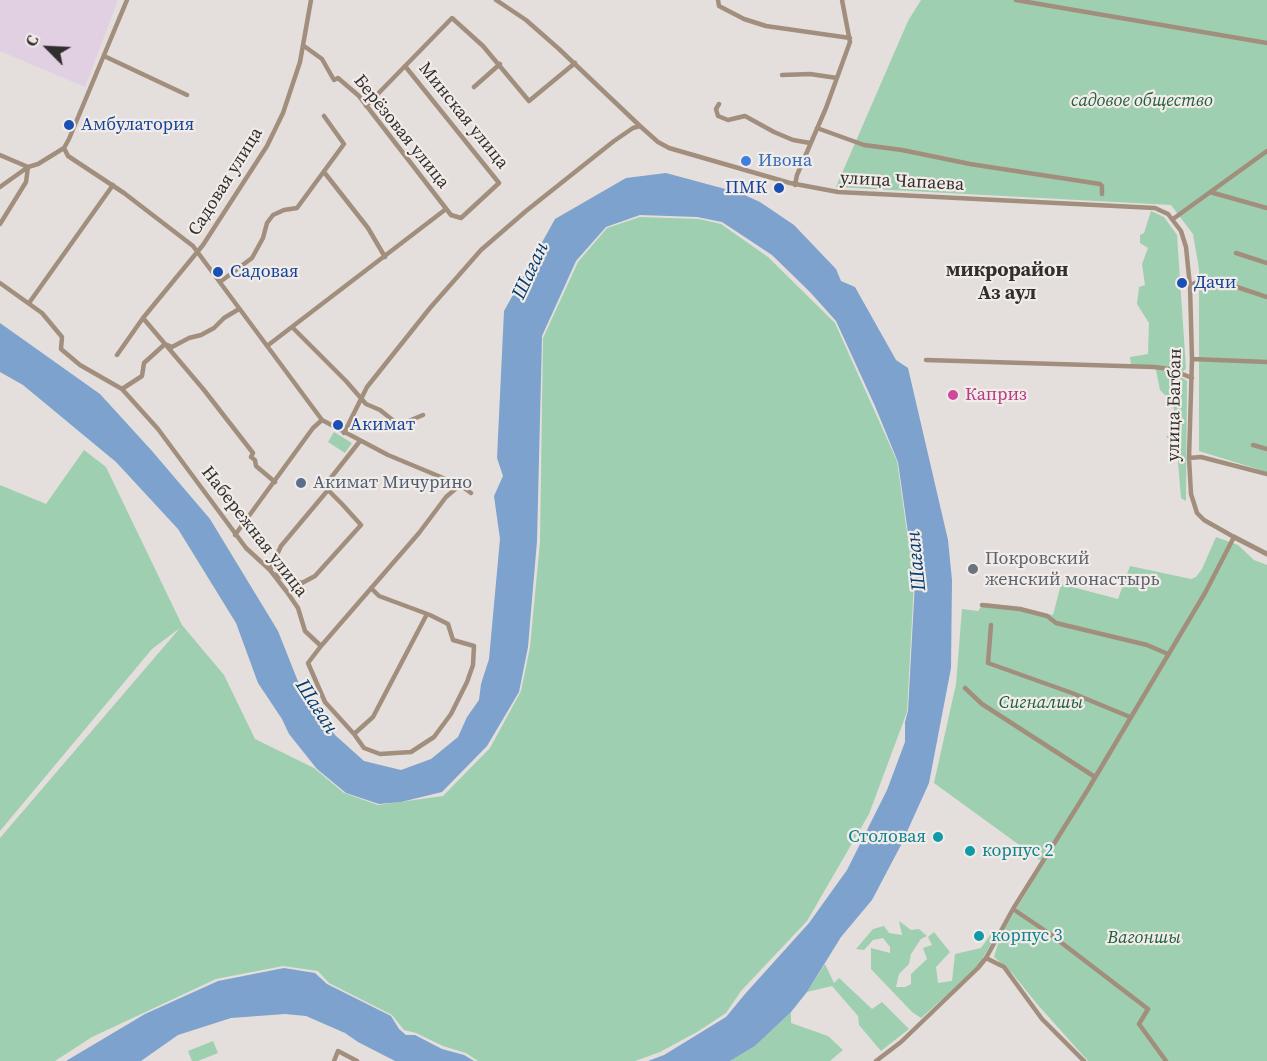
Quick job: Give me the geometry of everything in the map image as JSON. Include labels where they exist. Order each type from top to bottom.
[{"type":"street","points":[[0,188],[28,167],[38,164],[64,148],[127,0]]},
{"type":"street","name":"Садовая улица","points":[[117,355],[143,318],[197,252],[267,146],[292,90],[304,46],[310,0]]},
{"type":"street","name":"улица Чапаева","points":[[496,0],[526,20],[575,63],[640,126],[658,142],[669,148],[795,185],[838,192],[1155,208],[1173,219]]},
{"type":"street","points":[[718,0],[719,6],[744,19],[766,26],[850,38]]},
{"type":"street","points":[[795,185],[837,78],[850,38],[842,0]]},
{"type":"street","points":[[1016,0],[1267,43]]},
{"type":"street","points":[[366,106],[452,18],[463,26],[500,64],[529,101],[575,63]]},
{"type":"street","name":"Берёзовая улица","points":[[304,46],[322,59],[334,80],[338,78],[359,96],[451,215]]},
{"type":"street","points":[[104,56],[187,95]]},
{"type":"street","points":[[474,87],[500,64]]},
{"type":"street","name":"Минская улица","points":[[405,66],[499,183],[461,218],[451,215]]},
{"type":"street","points":[[782,75],[810,74],[837,78]]},
{"type":"street","points":[[719,104],[716,109],[718,116],[728,120],[745,116],[793,140],[810,143]]},
{"type":"street","points":[[219,282],[252,258],[263,238],[267,223],[273,215],[297,208],[344,144],[324,116]]},
{"type":"street","points":[[344,433],[367,387],[430,308],[481,250],[606,148],[633,128],[640,126]]},
{"type":"street","points":[[817,128],[864,145],[1100,184],[1102,194]]},
{"type":"street","points":[[64,148],[68,156],[113,185],[193,246],[322,420],[388,455],[459,485],[471,493]]},
{"type":"street","points":[[1173,219],[1267,151]]},
{"type":"street","points":[[0,155],[28,167]]},
{"type":"street","points":[[0,224],[26,182],[28,167]]},
{"type":"street","points":[[324,172],[368,228],[385,257]]},
{"type":"street","points":[[29,303],[113,185]]},
{"type":"street","points":[[1210,192],[1267,208]]},
{"type":"street","points":[[267,346],[446,209]]},
{"type":"street","name":"улица Багбан","points":[[1173,219],[1181,231],[1186,247],[1190,286],[1192,378],[1189,458],[1191,494],[1197,513],[1212,525],[1267,554]]},
{"type":"street","points":[[1236,253],[1267,264]]},
{"type":"street","points":[[1190,286],[1214,282],[1237,286],[1267,297]]},
{"type":"street","name":"Набережная улица","points":[[0,283],[42,313],[57,329],[62,338],[61,349],[80,365],[122,389],[158,429],[215,504],[235,535],[272,572],[298,608],[305,631],[321,646]]},
{"type":"street","points":[[165,344],[171,347],[201,335],[239,309]]},
{"type":"street","points":[[143,318],[204,390],[253,453],[251,457],[255,460],[256,466],[274,482]]},
{"type":"street","points":[[292,327],[366,404],[380,410],[399,425],[423,415]]},
{"type":"street","points":[[122,389],[142,376],[144,363],[165,344]]},
{"type":"street","points":[[1192,359],[1267,362]]},
{"type":"street","points":[[926,360],[1154,367],[1185,374],[1192,378]]},
{"type":"street","points":[[235,535],[322,420]]},
{"type":"street","points":[[328,490],[281,546],[272,572],[302,583],[315,576],[361,525],[328,490],[326,484],[360,441]]},
{"type":"street","points":[[1253,445],[1267,449]]},
{"type":"street","points":[[1189,458],[1202,457],[1267,474]]},
{"type":"street","points":[[371,588],[379,596],[448,624],[453,640],[474,646],[473,665],[451,714],[434,737],[411,752],[380,754],[364,748],[325,702],[308,663],[321,646],[371,588],[419,533],[446,497],[459,485]]},
{"type":"street","points":[[876,1061],[901,1042],[986,958],[1013,909],[1205,593],[1234,537]]},
{"type":"street","points":[[982,605],[1020,609],[1047,616],[1056,623],[1147,645],[1168,654]]},
{"type":"street","points":[[354,734],[373,717],[427,614]]},
{"type":"street","points":[[991,625],[988,663],[1072,693],[1130,717]]},
{"type":"street","points":[[965,688],[982,704],[1095,777]]},
{"type":"street","points":[[1013,909],[1148,1009],[1139,1024],[1166,1061]]},
{"type":"street","points":[[986,958],[1004,967],[1050,1028],[1084,1061]]},
{"type":"street","points":[[334,1061],[338,1051],[357,1061]]},
{"type":"shaded area","points":[[0,0],[118,0],[85,87],[0,51]]},
{"type":"green space","name":"садовое общество","points":[[921,0],[1267,0],[1267,472],[1199,451],[1199,269],[1193,234],[1171,205],[836,187],[908,21]]},
{"type":"green space","points":[[1151,211],[1164,217],[1177,235],[1186,369],[1178,375],[1187,381],[1186,501],[1181,498],[1177,450],[1166,436],[1177,435],[1173,403],[1160,390],[1155,365],[1131,365],[1130,357],[1148,354],[1149,323],[1137,304],[1139,287],[1145,285],[1142,264],[1148,248],[1140,243],[1140,235],[1144,233]]},
{"type":"green space","points":[[640,217],[699,219],[721,224],[768,257],[835,323],[897,461],[914,582],[907,712],[869,814],[807,921],[741,991],[726,1013],[660,1052],[635,1061],[478,1061],[466,1053],[404,1030],[392,1015],[329,983],[318,971],[283,966],[216,979],[92,1037],[55,1061],[0,1061],[0,838],[180,628],[152,649],[0,831],[0,485],[46,504],[84,450],[106,467],[182,625],[224,675],[255,739],[314,768],[344,793],[378,805],[443,796],[490,748],[521,691],[530,647],[540,542],[543,338],[578,262],[607,228]]},
{"type":"green space","points":[[334,432],[352,443],[345,453],[328,442]]},
{"type":"green space","name":"Вагоншы","points":[[1216,537],[1238,545],[1254,560],[1267,565],[1267,1061],[1088,1061],[1012,973],[994,957],[1001,934],[1044,863],[934,783],[956,684],[962,609],[978,611],[984,603],[1020,607],[1053,615],[1061,584],[1118,599],[1130,566],[1191,579],[1196,577],[1202,569]]},
{"type":"green space","points":[[899,921],[911,930],[919,929],[927,936],[921,939],[911,954],[909,964],[899,974],[896,987],[911,984],[911,974],[927,959],[923,948],[932,945],[928,937],[934,932],[950,952],[936,967],[938,983],[952,981],[955,954],[981,948],[991,934],[996,935],[977,968],[921,1018],[912,1012],[871,969],[871,948],[890,953],[890,947],[883,938],[873,940],[864,950],[856,949],[873,929],[884,926],[889,933],[902,935]]},
{"type":"green space","points":[[825,964],[834,983],[839,978],[872,1009],[882,1002],[909,1029],[881,1051],[859,1025],[858,1016],[832,986],[807,992]]},
{"type":"green space","points":[[791,1012],[791,1023],[828,1036],[843,1050],[830,1061],[730,1061],[755,1046]]},
{"type":"green space","points":[[213,1041],[218,1053],[192,1061],[188,1051]]},
{"type":"water","name":"Шаған","points":[[666,173],[740,193],[760,202],[794,225],[836,269],[841,281],[855,287],[896,360],[908,368],[948,540],[952,580],[951,668],[929,783],[901,845],[872,900],[841,937],[807,992],[791,1012],[755,1046],[730,1061],[648,1061],[664,1055],[726,1017],[809,923],[847,870],[887,790],[905,742],[915,582],[898,462],[875,406],[836,321],[772,255],[722,222],[697,217],[640,215],[606,227],[576,261],[542,336],[537,541],[528,647],[519,692],[487,746],[442,792],[401,802],[379,804],[346,793],[317,769],[289,734],[282,719],[258,683],[236,623],[178,529],[116,462],[23,385],[0,372],[0,323],[100,394],[210,519],[278,631],[301,689],[335,735],[364,761],[401,770],[431,759],[458,737],[467,717],[479,700],[481,684],[489,659],[500,539],[494,496],[503,476],[497,458],[504,311],[555,219],[626,178]]},
{"type":"water","points":[[284,968],[315,973],[327,984],[391,1016],[406,1035],[415,1035],[442,1049],[464,1055],[474,1061],[395,1061],[345,1033],[306,1016],[285,1014],[231,1018],[178,1035],[141,1061],[66,1061],[145,1014],[218,981]]},
{"type":"place","name":"Амбулатория","points":[[69,125]]},
{"type":"place","name":"Ивона","points":[[746,161]]},
{"type":"place","name":"ПМК","points":[[779,188]]},
{"type":"place","name":"Садовая","points":[[218,272]]},
{"type":"place","name":"Дачи","points":[[1182,283]]},
{"type":"place","name":"Каприз","points":[[953,395]]},
{"type":"place","name":"Акимат","points":[[338,425]]},
{"type":"place","name":"Акимат Мичурино","points":[[301,483]]},
{"type":"place","name":"Покровский женский монастырь","points":[[973,569]]},
{"type":"place","name":"Столовая","points":[[938,837]]},
{"type":"place","name":"корпус 2","points":[[970,851]]},
{"type":"place","name":"корпус 3","points":[[979,936]]},
{"type":"district","name":"микрорайон Аз аул","points":[[1007,282]]},
{"type":"park label","name":"Сигналшы","points":[[1041,703]]}]
